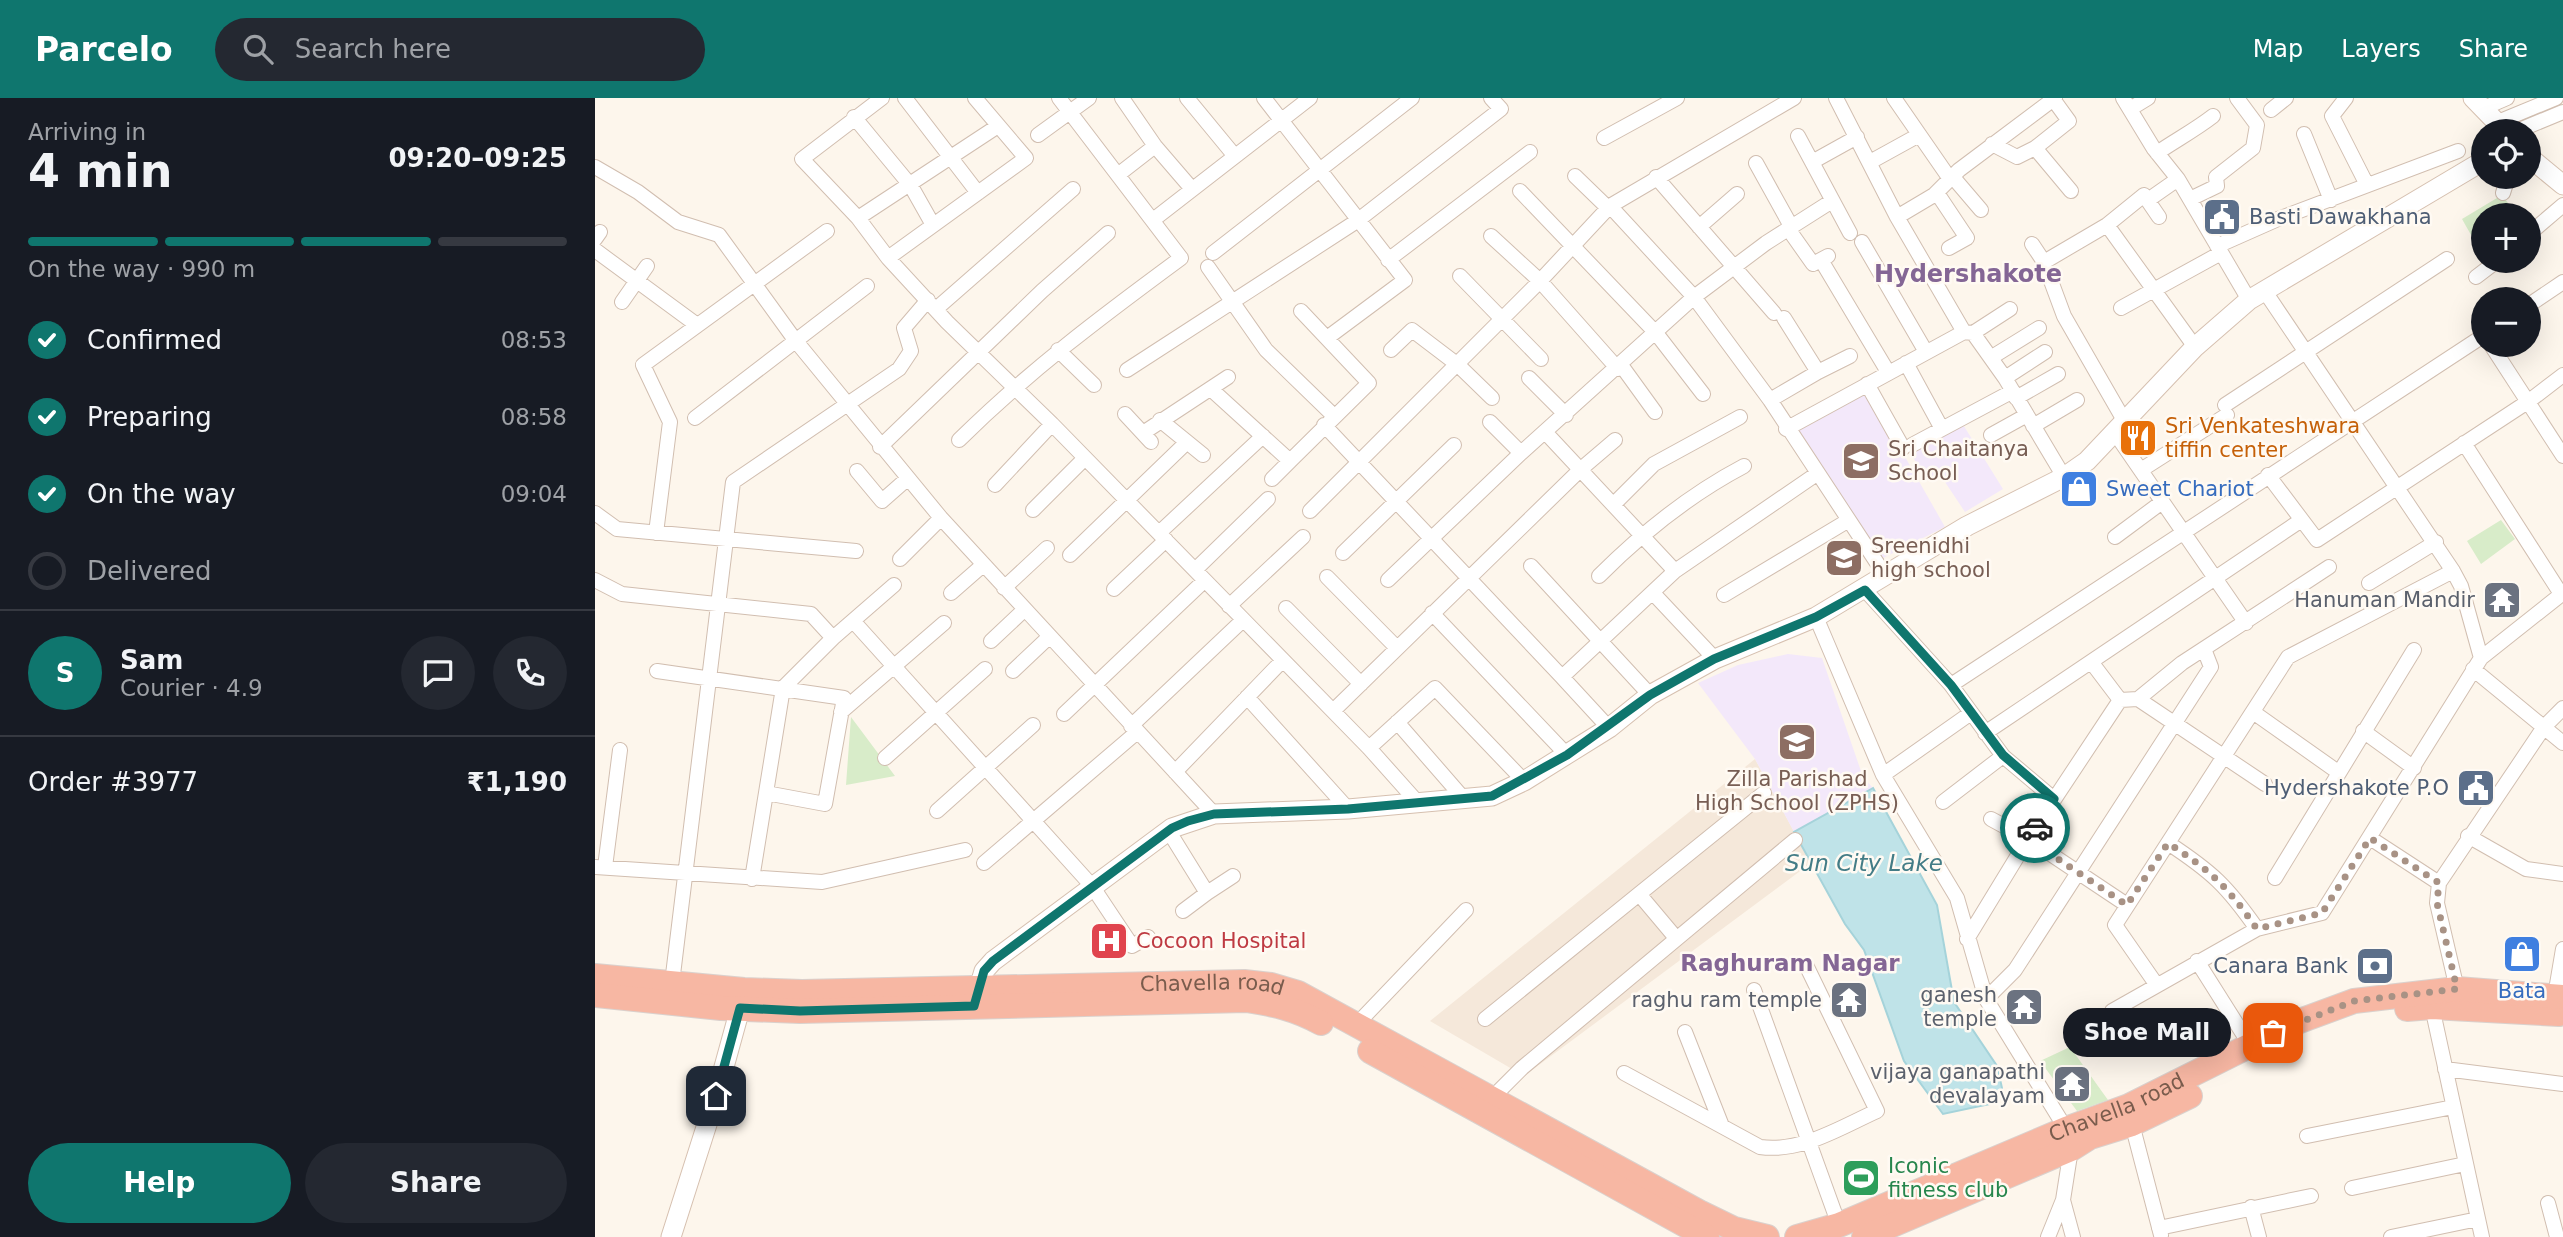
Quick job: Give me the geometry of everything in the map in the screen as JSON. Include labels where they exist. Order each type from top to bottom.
[{"type":"highway","name":"Chavella road","points":[[595,976],[672,983],[742,999]]},
{"type":"highway","name":"Chavella road","points":[[976,995],[1244,982],[1271,985],[1298,993],[1356,1025],[1707,1237]]},
{"type":"highway","name":"Chavella road","points":[[1864,1237],[2069,1139],[2297,1022],[2354,1001],[2457,989],[2560,1003]]},
{"type":"highway","name":"Chavella road","points":[[595,995],[742,999],[802,992],[1245,1000],[1275,1004],[1303,1013],[1734,1229],[1767,1237]]},
{"type":"highway","name":"Chavella road","points":[[1797,1237],[1839,1225],[2069,1139],[2090,1137],[2132,1125],[2300,1036],[2366,1011],[2560,1003]]},
{"type":"street","points":[[882,98],[802,159],[858,218],[888,258],[932,305],[1369,748],[1419,804]]},
{"type":"street","points":[[905,98],[978,192]]},
{"type":"street","points":[[888,258],[1026,158],[975,98]]},
{"type":"street","points":[[959,440],[1012,387],[1058,349],[1181,258],[1059,98]]},
{"type":"street","points":[[1038,135],[1089,98]]},
{"type":"street","points":[[1122,98],[1155,146],[1192,189]]},
{"type":"street","points":[[1187,98],[1234,155]]},
{"type":"street","points":[[1264,98],[1405,280],[1327,338]]},
{"type":"street","points":[[1153,219],[1310,98]]},
{"type":"street","points":[[1412,98],[1211,260],[1232,303],[1266,350],[1329,421],[1360,464],[1470,577],[1609,728]]},
{"type":"street","points":[[1127,370],[1357,221],[1501,109],[1491,98]]},
{"type":"street","points":[[1604,138],[1677,98]]},
{"type":"street","points":[[1310,511],[1503,320],[1609,207],[1794,98]]},
{"type":"street","points":[[1836,98],[1898,217],[1968,332],[1992,357],[2064,477]]},
{"type":"street","points":[[1893,98],[1951,177],[1982,210]]},
{"type":"street","points":[[2148,98],[2126,104],[2157,153],[2178,179],[2219,249],[2307,352],[2453,571],[2461,586],[2477,663],[2563,743]]},
{"type":"street","points":[[2190,198],[2217,186],[2216,177],[2253,148],[2257,125],[2237,98]]},
{"type":"street","points":[[2271,110],[2286,98]]},
{"type":"street","points":[[2346,98],[2332,116],[2367,185]]},
{"type":"street","points":[[2490,115],[2507,98]]},
{"type":"street","points":[[2490,115],[2556,98]]},
{"type":"street","points":[[1898,217],[1937,193],[1951,177],[1992,144],[2054,99],[2069,121],[2035,148],[2017,156],[1992,144]]},
{"type":"street","points":[[2541,121],[2563,112]]},
{"type":"street","points":[[2157,153],[2177,139],[2184,138],[2213,116]]},
{"type":"street","points":[[854,117],[911,186],[933,225]]},
{"type":"street","points":[[858,218],[911,186],[998,126]]},
{"type":"street","points":[[2304,134],[2331,200]]},
{"type":"street","points":[[1870,162],[1919,135]]},
{"type":"street","points":[[1798,136],[1832,201],[1926,352]]},
{"type":"street","points":[[1812,162],[1857,137]]},
{"type":"street","points":[[1119,174],[1155,146]]},
{"type":"street","points":[[2035,148],[2071,191]]},
{"type":"street","points":[[2121,308],[2219,249],[2367,185],[2458,151]]},
{"type":"street","points":[[1388,260],[1530,152]]},
{"type":"street","points":[[1756,163],[1807,258],[1813,264],[1826,257],[1888,372]]},
{"type":"street","points":[[595,167],[638,192],[678,222],[719,235],[795,340],[907,479],[1024,610],[1214,814]]},
{"type":"street","points":[[976,995],[993,961],[1168,830],[1188,821],[1214,814],[1348,809],[1492,796],[1524,781],[1609,728],[1650,695],[1714,659],[1816,617],[1865,590],[1967,526],[2064,477],[2087,461],[2195,347],[2257,295],[2471,168]]},
{"type":"street","points":[[2541,168],[2563,185]]},
{"type":"street","points":[[1575,176],[1609,207],[1694,297],[1770,400],[1786,429],[1885,575]]},
{"type":"street","points":[[1656,177],[1779,316],[1818,372]]},
{"type":"street","points":[[2148,200],[2178,179]]},
{"type":"street","points":[[672,983],[683,875],[733,482],[906,362],[911,351],[904,328],[1073,189]]},
{"type":"street","points":[[2503,193],[2504,189]]},
{"type":"street","points":[[1520,191],[1656,333],[1703,394]]},
{"type":"street","points":[[1937,193],[1967,238],[1949,248]]},
{"type":"street","points":[[1699,227],[1737,194]]},
{"type":"street","points":[[2044,262],[2107,225],[2144,195],[2159,217]]},
{"type":"street","points":[[1388,580],[1521,453],[1694,297],[1733,267],[1832,201]]},
{"type":"street","points":[[2541,224],[2563,205]]},
{"type":"street","points":[[2107,225],[2195,347]]},
{"type":"street","points":[[656,533],[670,422],[643,365],[827,231]]},
{"type":"street","points":[[880,447],[978,352],[1108,233]]},
{"type":"street","points":[[1491,236],[1541,281],[1619,367],[1655,412]]},
{"type":"street","points":[[2032,244],[2044,262],[2064,316],[2141,470],[2246,623]]},
{"type":"street","points":[[595,250],[697,325]]},
{"type":"street","points":[[2141,470],[2307,352],[2447,259]]},
{"type":"street","points":[[622,302],[647,266]]},
{"type":"street","points":[[2476,277],[2481,273]]},
{"type":"street","points":[[1460,276],[1541,359]]},
{"type":"street","points":[[2541,297],[2563,282]]},
{"type":"street","points":[[695,418],[867,286]]},
{"type":"street","points":[[1786,429],[2010,309]]},
{"type":"street","points":[[1272,479],[1369,383],[1301,311]]},
{"type":"street","points":[[1992,357],[2039,328]]},
{"type":"street","points":[[1391,350],[1412,330],[1458,365],[1492,398]]},
{"type":"street","points":[[1951,685],[2471,344]]},
{"type":"street","points":[[1058,349],[1094,385]]},
{"type":"street","points":[[2005,378],[2045,352]]},
{"type":"street","points":[[1770,400],[1850,356]]},
{"type":"street","points":[[2499,357],[2563,456]]},
{"type":"street","points":[[1906,363],[1942,429]]},
{"type":"street","points":[[1867,384],[1907,447],[2058,374]]},
{"type":"street","points":[[2268,475],[2300,521],[2317,540],[2529,401],[2563,375]]},
{"type":"street","points":[[1125,414],[1147,438],[1160,420],[1212,390],[1228,377]]},
{"type":"street","points":[[1529,378],[1566,415]]},
{"type":"street","points":[[1212,390],[1290,461]]},
{"type":"street","points":[[1991,435],[2077,400]]},
{"type":"street","points":[[1615,503],[1654,464],[1740,417]]},
{"type":"street","points":[[1160,420],[1203,455]]},
{"type":"street","points":[[1490,422],[1521,453]]},
{"type":"street","points":[[995,485],[1052,424]]},
{"type":"street","points":[[1546,433],[1615,503],[1675,571]]},
{"type":"street","points":[[1114,589],[1263,436]]},
{"type":"street","points":[[1333,712],[1581,469],[1615,440]]},
{"type":"street","points":[[1070,555],[1186,443]]},
{"type":"street","points":[[2112,1011],[2257,929],[2322,913],[2477,663],[2562,593],[2464,443]]},
{"type":"street","points":[[1343,553],[1454,445]]},
{"type":"street","points":[[1033,510],[1085,458]]},
{"type":"street","points":[[1599,576],[1641,534],[1706,486],[1744,466]]},
{"type":"street","points":[[857,471],[882,501],[907,479]]},
{"type":"street","points":[[1562,677],[1675,571],[1818,473]]},
{"type":"street","points":[[1065,714],[1096,686],[1200,576],[1268,499]]},
{"type":"street","points":[[2115,537],[2162,502]]},
{"type":"street","points":[[595,513],[617,529],[856,551]]},
{"type":"street","points":[[900,559],[941,518]]},
{"type":"street","points":[[1724,594],[1849,520]]},
{"type":"street","points":[[1985,733],[2300,521]]},
{"type":"street","points":[[1230,606],[1303,537]]},
{"type":"street","points":[[2369,583],[2435,542]]},
{"type":"street","points":[[1004,588],[1047,548]]},
{"type":"street","points":[[951,593],[983,565]]},
{"type":"street","points":[[1531,566],[1650,695]]},
{"type":"street","points":[[2138,699],[2182,663],[2329,567]]},
{"type":"street","points":[[2156,984],[2115,925],[2288,657],[2453,571]]},
{"type":"street","points":[[1327,577],[1397,648]]},
{"type":"street","points":[[595,580],[622,594],[811,614],[833,638]]},
{"type":"street","points":[[752,879],[783,688],[833,638],[894,585]]},
{"type":"street","points":[[1865,590],[1951,685],[2003,755],[2054,799]]},
{"type":"street","points":[[1653,593],[1714,659]]},
{"type":"street","points":[[1286,608],[1360,684]]},
{"type":"street","points":[[991,641],[1024,610]]},
{"type":"street","points":[[1432,613],[1567,755]]},
{"type":"street","points":[[1816,617],[1883,775],[1957,898],[1986,999],[2069,1139],[2063,1200],[2048,1237]]},
{"type":"street","points":[[984,863],[1134,730],[1243,620]]},
{"type":"street","points":[[854,622],[987,766],[1092,886],[1132,946],[1147,937]]},
{"type":"street","points":[[841,712],[944,623]]},
{"type":"street","points":[[1013,671],[1049,637]]},
{"type":"street","points":[[1986,999],[2015,970],[2177,724],[2211,667],[2204,649]]},
{"type":"street","points":[[2275,878],[2414,650]]},
{"type":"street","points":[[1175,772],[1283,660]]},
{"type":"street","points":[[2092,663],[2120,700]]},
{"type":"street","points":[[885,758],[985,669]]},
{"type":"street","points":[[657,671],[708,676],[844,698],[825,804],[766,793]]},
{"type":"street","points":[[1369,748],[1435,688],[1524,781]]},
{"type":"street","points":[[1247,697],[1348,809]]},
{"type":"street","points":[[2120,700],[2138,699],[2266,784]]},
{"type":"street","points":[[1968,939],[2028,839],[2120,700]]},
{"type":"street","points":[[2457,989],[2437,903],[2439,883],[2468,836],[2544,727],[2563,708]]},
{"type":"street","points":[[2253,712],[2338,772]]},
{"type":"street","points":[[1883,775],[1971,713]]},
{"type":"street","points":[[1397,722],[1464,799]]},
{"type":"street","points":[[937,811],[1033,725]]},
{"type":"street","points":[[2364,731],[2414,768]]},
{"type":"street","points":[[620,750],[600,867],[683,875],[822,882],[965,850]]},
{"type":"street","points":[[1943,802],[2003,755]]},
{"type":"street","points":[[1485,1019],[1764,793]]},
{"type":"street","points":[[1991,819],[2028,839],[2127,905]]},
{"type":"street","points":[[1168,830],[1207,893]]},
{"type":"street","points":[[2468,836],[2526,869],[2563,874]]},
{"type":"street","points":[[2370,838],[2439,883]]},
{"type":"street","points":[[1487,1106],[1676,938],[1795,840]]},
{"type":"street","points":[[2168,843],[2210,870],[2233,895],[2257,929]]},
{"type":"street","points":[[1183,911],[1233,876]]},
{"type":"street","points":[[1639,894],[1676,938]]},
{"type":"street","points":[[1356,1025],[1466,910]]},
{"type":"street","points":[[2560,1003],[2563,948]]},
{"type":"street","points":[[2197,961],[2250,1045]]},
{"type":"street","points":[[1624,1073],[1760,1147],[1771,1149],[1811,1141],[1877,1111],[1807,967]]},
{"type":"street","points":[[1755,990],[1839,1225]]},
{"type":"street","points":[[671,1237],[699,1155],[742,999]]},
{"type":"street","points":[[2432,1007],[2481,1237]]},
{"type":"street","points":[[1685,1032],[1722,1126]]},
{"type":"street","points":[[2445,1069],[2563,1084]]},
{"type":"street","points":[[2307,1136],[2453,1107]]},
{"type":"street","points":[[2132,1125],[2160,1232],[2251,1207],[2311,1196]]},
{"type":"street","points":[[2352,1188],[2465,1164]]},
{"type":"street","points":[[2063,1200],[2073,1237]]},
{"type":"street","points":[[2548,1203],[2557,1237]]},
{"type":"street","points":[[2251,1207],[2259,1237]]},
{"type":"street","points":[[2391,1237],[2478,1219]]},
{"type":"shaded area","name":"Sri Chaitanya School","points":[[1868,392],[1945,527],[1879,560],[1794,433]]},
{"type":"shaded area","points":[[1962,423],[2003,489],[1965,512],[1939,473],[1926,479],[1910,452]]},
{"type":"shaded area","name":"Zilla Parishad High School (ZPHS)","points":[[1788,654],[1822,658],[1863,777],[1873,788],[1794,832],[1755,759],[1698,683],[1738,665]]},
{"type":"shaded area","points":[[1755,759],[1811,863],[1524,1076],[1430,1021]]},
{"type":"green space","points":[[2502,195],[2508,203],[2489,203]]},
{"type":"green space","points":[[2471,214],[2471,235],[2462,219]]},
{"type":"green space","points":[[2501,520],[2515,539],[2481,564],[2467,541]]},
{"type":"green space","points":[[851,717],[895,776],[846,785]]},
{"type":"green space","name":"vijaya ganapathi devalayam","points":[[2070,1047],[2108,1100],[2077,1111],[2040,1061]]},
{"type":"water","name":"Sun City Lake","points":[[1873,788],[1937,905],[1954,1002],[1997,1066],[2002,1088],[1994,1103],[1943,1114],[1904,1061],[1864,950],[1845,924],[1794,832]]},
{"type":"way so far","points":[[2035,828],[2028,839],[2127,905],[2168,843],[2210,870],[2233,895],[2257,929],[2322,913],[2370,838],[2439,883],[2437,903],[2457,989],[2397,993],[2354,1001],[2273,1033]]},
{"type":"place","name":"Basti Dawakhana","points":[[2222,217]]},
{"type":"place","name":"Sri Venkateshwara tiffin center","points":[[2138,438]]},
{"type":"place","name":"Sri Chaitanya School","points":[[1861,461]]},
{"type":"place","name":"Sweet Chariot","points":[[2079,489]]},
{"type":"place","name":"Sreenidhi high school","points":[[1844,558]]},
{"type":"place","name":"Hanuman Mandir","points":[[2502,600]]},
{"type":"place","name":"Zilla Parishad High School (ZPHS)","points":[[1797,742]]},
{"type":"place","name":"Hydershakote P.O","points":[[2476,788]]},
{"type":"place","name":"Cocoon Hospital","points":[[1109,941]]},
{"type":"place","name":"Bata","points":[[2522,954]]},
{"type":"place","name":"Canara Bank","points":[[2375,966]]},
{"type":"place","name":"raghu ram temple","points":[[1849,1000]]},
{"type":"place","name":"ganesh temple","points":[[2024,1007]]},
{"type":"place","name":"Shoe Mall","points":[[2273,1033]]},
{"type":"place","name":"vijaya ganapathi devalayam","points":[[2072,1084]]},
{"type":"place","name":"Iconic fitness club","points":[[1861,1178]]},
{"type":"district","name":"Hydershakote","points":[[1968,274]]},
{"type":"district","name":"Raghuram Nagar","points":[[1790,963]]},
{"type":"route","points":[[716,1096],[740,1008],[800,1011],[974,1006],[984,971],[993,961],[1172,828],[1214,814],[1348,809],[1492,796],[1524,781],[1567,755],[1609,728],[1650,695],[1714,659],[1816,617],[1865,590],[1951,685],[2003,755],[2054,799],[2035,828]]}]
